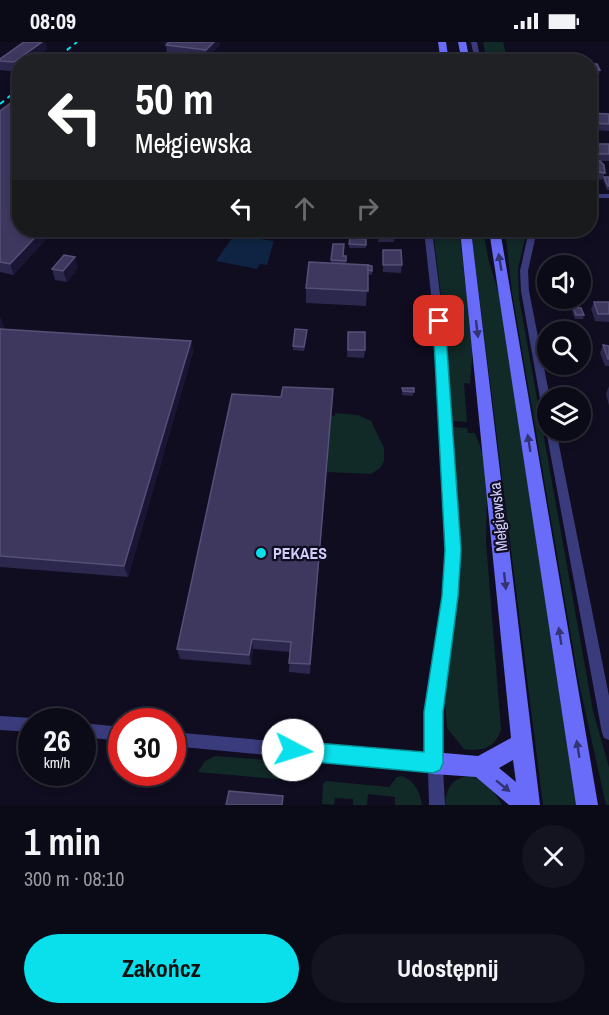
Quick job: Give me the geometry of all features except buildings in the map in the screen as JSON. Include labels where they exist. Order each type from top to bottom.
[{"type":"main road","name":"Mełgiewska","points":[[466,237],[528,805]]},
{"type":"main road","points":[[495,237],[587,805]]},
{"type":"main road","points":[[480,767],[522,743]]},
{"type":"main road","points":[[433,763],[480,767],[528,805]]},
{"type":"street","points":[[429,237],[443,358],[453,550],[450,596],[433,712],[436,805]]},
{"type":"street","points":[[532,237],[524,272],[525,291],[543,387]]},
{"type":"street","points":[[552,441],[609,733]]},
{"type":"street","points":[[0,723],[18,725]]},
{"type":"street","points":[[186,740],[433,763]]},
{"type":"green space","points":[[483,42],[503,42],[506,54],[486,54]]},
{"type":"green space","points":[[434,237],[460,237],[473,347],[470,384],[464,383],[467,422],[452,421],[444,320]]},
{"type":"green space","points":[[472,237],[484,237],[500,297],[576,805],[543,805]]},
{"type":"green space","points":[[506,237],[525,237],[518,269],[519,298],[537,398],[537,438],[512,292]]},
{"type":"green space","points":[[335,413],[358,415],[371,421],[384,448],[384,461],[380,468],[371,474],[327,472],[331,415],[335,416]]},
{"type":"green space","points":[[453,427],[467,428],[468,433],[475,433],[483,454],[487,497],[486,542],[501,729],[496,741],[476,750],[464,749],[447,728],[445,705],[460,560]]},
{"type":"green space","points":[[538,441],[545,441],[593,711],[609,767],[609,805],[606,805],[579,683]]},
{"type":"green space","points":[[215,756],[281,761],[295,771],[298,781],[198,772],[205,761]]},
{"type":"green space","points":[[402,776],[416,787],[422,805],[395,805],[395,797],[368,794],[367,805],[353,805],[353,799],[335,798],[334,805],[322,804],[323,784],[326,781],[389,787],[397,777]]},
{"type":"green space","points":[[468,776],[484,782],[502,805],[445,805],[447,794],[454,782]]},
{"type":"water","points":[[233,237],[274,241],[267,265],[260,264],[257,269],[216,261]]},
{"type":"railway","points":[[62,54],[77,42]]},
{"type":"railway","points":[[0,104],[12,94]]},
{"type":"place","name":"PEKAES","points":[[261,553]]},
{"type":"route","points":[[293,750],[433,763],[433,712],[450,596],[453,550],[439,321]]}]
